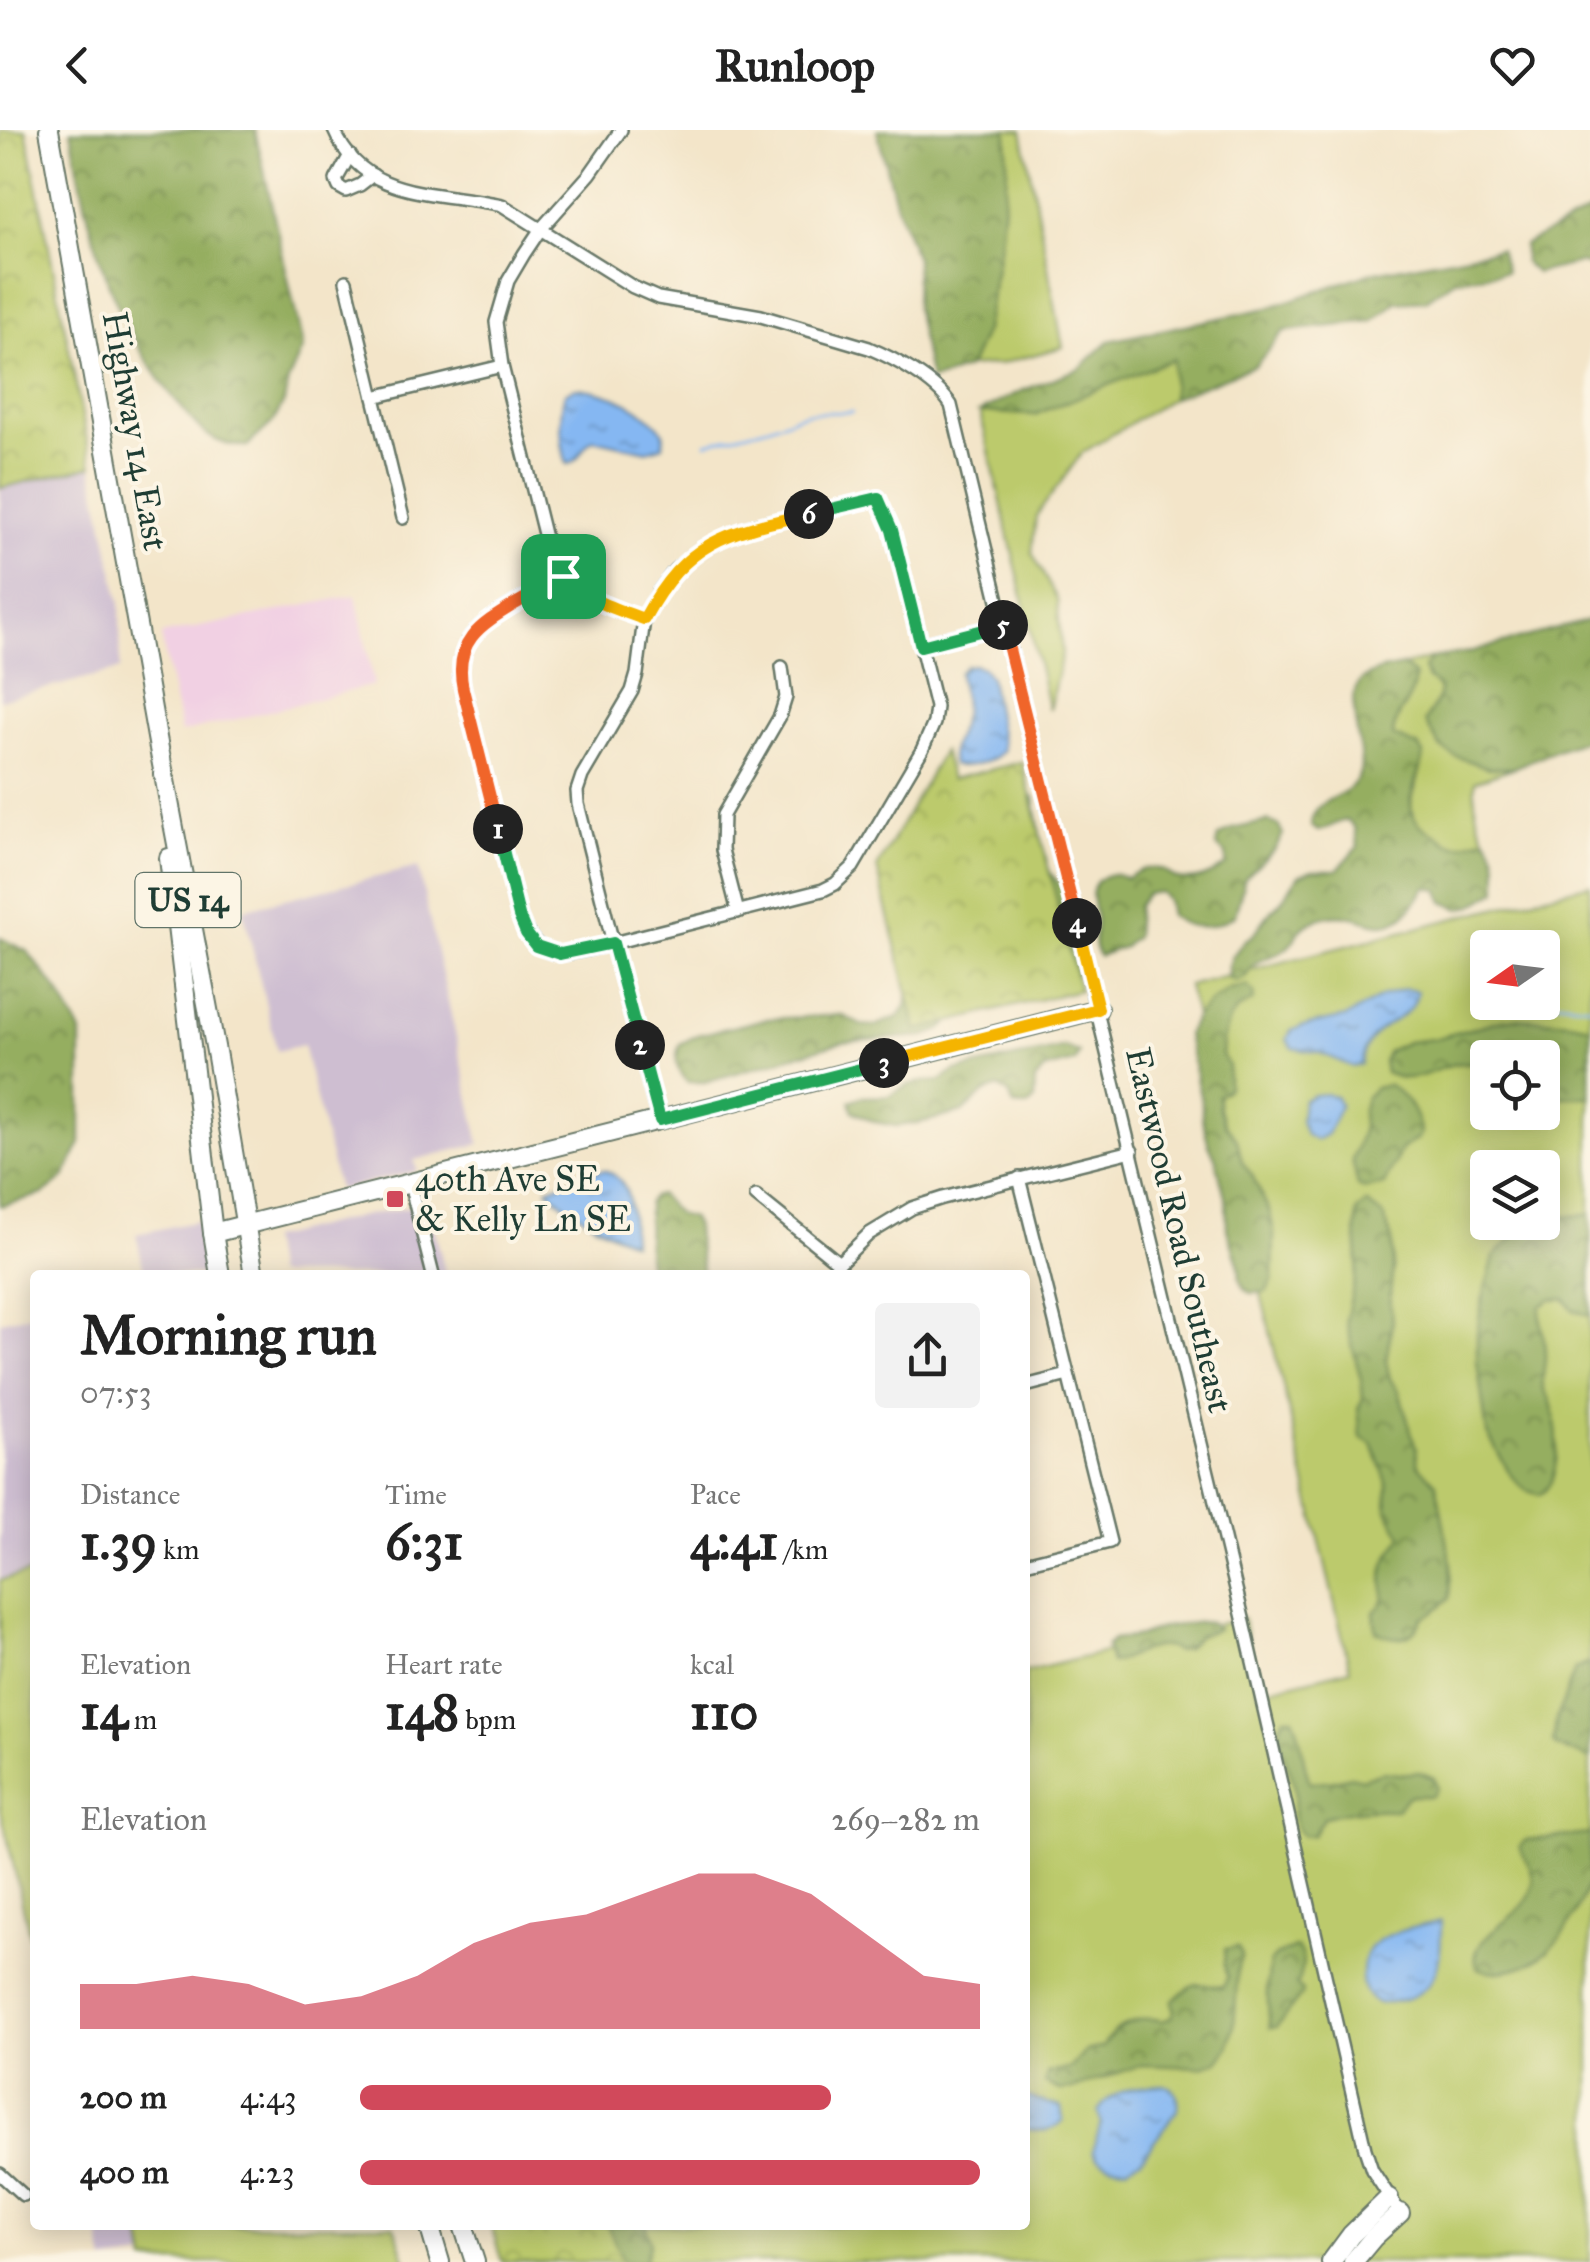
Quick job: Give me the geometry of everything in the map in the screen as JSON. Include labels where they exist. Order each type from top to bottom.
[{"type":"main road","name":"Highway 14 East","points":[[49,130],[253,1270]]},
{"type":"main road","name":"Highway 14 East","points":[[158,743],[219,1270]]},
{"type":"main road","points":[[213,1233],[1098,1009]]},
{"type":"main road","points":[[1331,2262],[1351,2235],[1395,2206]]},
{"type":"main road","points":[[1353,2262],[1395,2206]]},
{"type":"main road","points":[[430,2230],[440,2262]]},
{"type":"main road","points":[[464,2230],[474,2262]]},
{"type":"street","points":[[334,130],[350,155],[372,175],[346,191],[339,188],[336,180],[350,155]]},
{"type":"street","points":[[621,130],[590,174],[540,230],[508,281],[496,322],[502,366],[546,542],[563,576],[579,592],[644,619]]},
{"type":"street","name":"Eastwood Road Southeast","points":[[372,175],[412,192],[502,205],[633,287],[658,298],[761,316],[869,348],[940,391],[951,405],[1132,1150],[1365,2149],[1372,2170],[1395,2206]]},
{"type":"street","points":[[346,280],[403,518]]},
{"type":"street","points":[[374,397],[502,366]]},
{"type":"street","points":[[563,576],[472,634],[465,647],[460,675],[519,916],[536,946],[560,954],[613,943],[738,912],[835,884],[853,867],[922,750],[934,724],[936,708],[892,530],[878,498],[754,526],[712,543],[675,570],[658,593],[644,619],[632,692],[577,790],[578,804],[613,943],[660,1120]]},
{"type":"street","points":[[921,646],[1004,624]]},
{"type":"street","points":[[738,912],[722,850],[722,815],[780,716],[786,696],[782,667]]},
{"type":"street","points":[[834,1270],[869,1234],[926,1202],[1132,1150]]},
{"type":"street","points":[[1019,1178],[1110,1542],[1030,1563]]},
{"type":"street","points":[[410,1184],[432,1270]]},
{"type":"street","points":[[756,1196],[839,1263]]},
{"type":"street","points":[[1030,1385],[1068,1375]]},
{"type":"street","points":[[0,2174],[23,2195]]},
{"type":"shaded area","points":[[92,466],[120,604],[120,670],[0,700],[0,488]]},
{"type":"shaded area","points":[[356,595],[374,685],[181,733],[161,635]]},
{"type":"shaded area","points":[[418,867],[480,1144],[414,1160],[417,1171],[338,1190],[303,1045],[277,1051],[243,909]]},
{"type":"shaded area","points":[[428,1204],[445,1270],[274,1270],[269,1239]]},
{"type":"shaded area","points":[[198,1221],[208,1270],[144,1270],[136,1234]]},
{"type":"shaded area","points":[[30,1315],[30,1573],[0,1580],[0,1321]]},
{"type":"shaded area","points":[[98,2230],[141,2230],[145,2257],[105,2262]]},
{"type":"green space","points":[[0,130],[26,130],[92,466],[0,488]]},
{"type":"green space","points":[[71,130],[255,130],[303,347],[273,422],[247,446],[223,443],[197,425],[151,367],[132,335],[94,238]]},
{"type":"green space","points":[[877,130],[1007,130],[1000,243],[985,330],[969,367],[944,377],[930,380],[915,307],[916,259],[894,198]]},
{"type":"green space","points":[[1007,130],[1022,130],[1063,347],[1000,364],[969,367],[985,330],[1000,243]]},
{"type":"green space","points":[[1590,211],[1590,266],[1579,263],[1536,273],[1524,262],[1524,245]]},
{"type":"green space","points":[[1500,249],[1506,272],[1455,280],[1426,300],[1396,302],[1372,322],[1284,331],[1256,365],[1172,398],[1173,359],[1034,415],[980,412],[1079,369],[1109,341],[1268,308],[1370,273]]},
{"type":"green space","points":[[1174,358],[1172,398],[1082,453],[1036,516],[1032,553],[1057,599],[1062,654],[1049,710],[980,412],[1034,415]]},
{"type":"green space","points":[[1590,620],[1590,738],[1513,768],[1489,768],[1441,748],[1425,722],[1440,688],[1428,679],[1424,668],[1432,658]]},
{"type":"green space","points":[[1432,658],[1424,668],[1440,687],[1425,722],[1441,748],[1489,768],[1513,768],[1475,781],[1476,811],[1486,838],[1463,845],[1450,843],[1416,821],[1411,807],[1421,769],[1419,747],[1393,737],[1414,683],[1414,675],[1403,666]]},
{"type":"green space","points":[[1403,666],[1414,675],[1414,683],[1393,736],[1419,747],[1424,754],[1411,798],[1414,817],[1454,845],[1486,838],[1496,856],[1498,890],[1460,909],[1444,902],[1438,889],[1426,887],[1411,909],[1385,924],[1347,916],[1313,921],[1302,928],[1287,948],[1257,963],[1244,978],[1229,979],[1232,957],[1281,902],[1299,875],[1312,870],[1337,870],[1358,847],[1355,828],[1348,820],[1318,831],[1311,826],[1313,816],[1323,803],[1353,785],[1360,773],[1355,690],[1369,675]]},
{"type":"green space","points":[[943,751],[951,779],[1022,762],[1079,990],[917,1030],[877,868]]},
{"type":"green space","points":[[1027,794],[1034,797],[1045,867],[1064,889],[1081,965],[1072,980],[956,1016],[941,1030],[925,1036],[842,1042],[705,1082],[687,1082],[683,1078],[677,1064],[680,1044],[698,1035],[766,1019],[842,1015],[861,1025],[875,1026],[900,1016],[912,978]]},
{"type":"green space","points":[[1268,821],[1278,825],[1283,834],[1275,849],[1245,878],[1235,915],[1210,926],[1186,925],[1170,916],[1167,900],[1160,892],[1146,894],[1137,906],[1135,937],[1124,947],[1099,956],[1094,944],[1092,898],[1097,881],[1112,874],[1127,878],[1150,868],[1177,879],[1204,877],[1226,865],[1226,854],[1216,846],[1218,837],[1233,829]]},
{"type":"green space","points":[[1590,884],[1590,2262],[624,2262],[609,2230],[1030,2230],[1030,1671],[1243,1618],[1259,1692],[1350,1669],[1188,986]]},
{"type":"green space","points":[[0,938],[27,951],[58,991],[81,1033],[81,1143],[64,1178],[43,1194],[0,1206]]},
{"type":"green space","points":[[1247,986],[1254,994],[1253,1001],[1238,1009],[1229,1020],[1222,1055],[1228,1065],[1228,1088],[1218,1095],[1225,1125],[1237,1139],[1242,1162],[1270,1213],[1274,1233],[1273,1279],[1266,1292],[1251,1293],[1240,1280],[1227,1229],[1226,1201],[1202,1118],[1187,1035],[1196,1016],[1210,1002],[1229,990]]},
{"type":"green space","points":[[1501,1020],[1590,1026],[1590,1097],[1560,1097],[1560,1040],[1470,1040],[1470,1063],[1414,1078],[1385,1073],[1383,1061],[1388,1051],[1407,1042],[1434,1039]]},
{"type":"green space","points":[[1065,1047],[1079,1053],[1075,1062],[1046,1069],[1035,1080],[1034,1101],[1026,1107],[1014,1106],[1009,1094],[999,1087],[985,1092],[963,1112],[896,1126],[875,1122],[853,1111],[850,1101],[889,1096],[908,1085],[940,1081],[955,1071]]},
{"type":"green space","points":[[1388,1085],[1409,1104],[1421,1132],[1401,1150],[1384,1185],[1365,1189],[1358,1186],[1352,1160],[1363,1128],[1362,1114],[1366,1097],[1375,1088]]},
{"type":"green space","points":[[660,1195],[677,1214],[692,1218],[702,1270],[649,1270],[651,1198]]},
{"type":"green space","points":[[1366,1203],[1384,1216],[1392,1240],[1392,1323],[1386,1361],[1390,1379],[1399,1391],[1418,1465],[1436,1483],[1451,1562],[1450,1598],[1422,1618],[1409,1635],[1397,1638],[1376,1631],[1374,1612],[1383,1601],[1385,1565],[1402,1536],[1387,1510],[1388,1485],[1377,1455],[1372,1444],[1361,1437],[1361,1380],[1346,1321],[1358,1264],[1357,1211]]},
{"type":"green space","points":[[1590,1214],[1590,1316],[1573,1310],[1565,1299],[1550,1300],[1540,1307],[1545,1354],[1543,1382],[1553,1410],[1557,1451],[1552,1478],[1539,1495],[1525,1490],[1512,1477],[1487,1433],[1477,1332],[1494,1257],[1510,1240],[1560,1240],[1560,1217]]},
{"type":"green space","points":[[30,1573],[30,1936],[0,1807],[0,1580]]},
{"type":"green space","points":[[1202,1622],[1217,1629],[1198,1636],[1187,1648],[1151,1648],[1111,1663],[1106,1646],[1113,1640]]},
{"type":"green space","points":[[1587,1664],[1590,1760],[1553,1743],[1556,1721],[1575,1669]]},
{"type":"green space","points":[[1284,1717],[1293,1717],[1296,1724],[1310,1782],[1351,1776],[1362,1779],[1382,1772],[1419,1772],[1434,1778],[1437,1787],[1432,1796],[1408,1796],[1396,1810],[1360,1810],[1324,1817],[1313,1835],[1303,1836],[1295,1826],[1295,1789],[1280,1743]]},
{"type":"green space","points":[[1590,1834],[1589,1882],[1568,1925],[1549,1950],[1523,1966],[1507,1970],[1494,1972],[1477,1967],[1480,1944],[1530,1896],[1532,1874],[1520,1846],[1526,1840]]},
{"type":"green space","points":[[1238,1947],[1242,1955],[1234,2026],[1228,2048],[1218,2062],[1201,2067],[1141,2065],[1072,2089],[1060,2090],[1045,2083],[1047,2073],[1070,2068],[1086,2051],[1103,2047],[1120,2028],[1146,2019],[1163,2021],[1171,2017],[1172,2001],[1190,1986],[1223,1987],[1228,1977],[1225,1949]]},
{"type":"green space","points":[[1296,1948],[1303,1960],[1296,1984],[1301,1995],[1276,2027],[1270,2028],[1270,1962]]},
{"type":"green space","points":[[141,2230],[396,2230],[406,2262],[146,2262]]},
{"type":"green space","points":[[492,2230],[609,2230],[624,2262],[502,2262]]},
{"type":"green space","points":[[495,2230],[647,2230],[650,2241],[645,2260],[648,2262],[503,2262]]},
{"type":"water","points":[[578,388],[614,397],[635,408],[664,432],[663,446],[647,451],[594,439],[576,460],[567,464],[562,409],[565,393]]},
{"type":"water","points":[[975,665],[990,677],[1003,751],[979,764],[952,765],[952,750],[964,707],[959,673],[966,666]]},
{"type":"water","points":[[1405,989],[1417,991],[1411,1007],[1371,1039],[1361,1064],[1353,1067],[1320,1053],[1293,1048],[1287,1040],[1291,1031],[1346,1017],[1383,996]]},
{"type":"water","points":[[1326,1094],[1336,1097],[1340,1106],[1327,1134],[1316,1140],[1306,1135],[1301,1121],[1303,1100]]},
{"type":"water","points":[[603,1170],[626,1190],[632,1242],[587,1220],[547,1189]]},
{"type":"water","points":[[1441,1921],[1439,1960],[1430,1982],[1412,1997],[1385,2003],[1373,2001],[1362,1981],[1369,1949],[1389,1935]]},
{"type":"water","points":[[1164,2085],[1176,2094],[1178,2110],[1142,2158],[1127,2167],[1099,2159],[1093,2151],[1101,2123],[1098,2112],[1104,2104],[1127,2090]]},
{"type":"water","points":[[1030,2098],[1061,2107],[1060,2124],[1047,2130],[1030,2129]]},
{"type":"waterway","points":[[706,443],[807,413],[852,412]]},
{"type":"waterway","points":[[1560,1002],[1590,1006]]},
{"type":"place","name":"40th Ave SE & Kelly Ln SE","points":[[395,1199]]},
{"type":"route","points":[[878,498],[892,530],[921,646],[1004,624],[1098,1009],[660,1120],[613,943],[560,954],[536,946],[526,933],[461,681],[465,647],[472,634],[563,576],[594,600],[644,619],[675,570],[712,543],[754,526],[878,498]]}]
